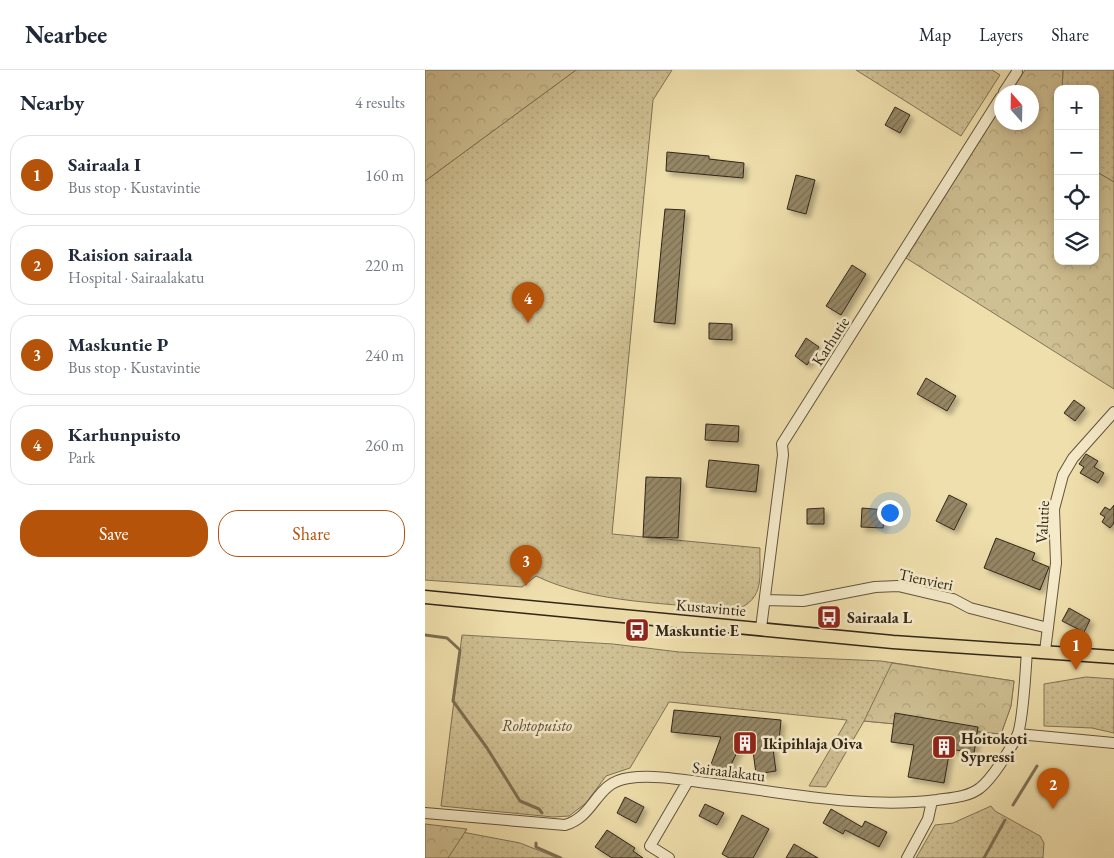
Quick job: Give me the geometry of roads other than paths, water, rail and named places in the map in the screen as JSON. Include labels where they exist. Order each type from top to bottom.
[{"type":"main road","name":"Kustavintie","points":[[425,597],[893,642],[1045,651],[1114,658]]},
{"type":"street","points":[[1009,85],[1017,72]]},
{"type":"street","name":"Karhutie","points":[[761,628],[783,455],[782,444],[994,108]]},
{"type":"street","name":"Valutie","points":[[1045,651],[1056,563],[1054,509],[1063,475],[1073,458],[1114,412]]},
{"type":"street","name":"Tienvieri","points":[[765,600],[803,601],[875,587],[898,586],[953,599],[970,608],[1048,628]]},
{"type":"street","points":[[1027,650],[1019,734],[1114,743]]},
{"type":"street","name":"Sairaalakatu","points":[[425,813],[565,825],[582,817],[603,788],[621,779],[643,778],[688,781],[873,802],[932,801],[963,796],[980,788],[1019,734]]},
{"type":"street","points":[[669,858],[650,846],[688,781]]},
{"type":"street","points":[[907,858],[928,819],[932,801]]},
{"type":"waterway","points":[[425,635],[447,638],[460,650],[453,701],[487,748],[520,801],[539,809],[542,813]]},
{"type":"waterway","points":[[1013,805],[1037,766]]},
{"type":"waterway","points":[[984,858],[1005,820]]},
{"type":"waterway","points":[[536,843],[536,847],[561,858]]},
{"type":"place","name":"Karhunpuisto","points":[[528,323]]},
{"type":"place","name":"Maskuntie P","points":[[526,586]]},
{"type":"place","name":"Sairaala L","points":[[829,617]]},
{"type":"place","name":"Maskuntie E","points":[[637,630]]},
{"type":"place","name":"Sairaala I","points":[[1076,670]]},
{"type":"place","name":"Ikipihlaja Oiva","points":[[745,743]]},
{"type":"place","name":"Hoitokoti Sypressi","points":[[944,747]]},
{"type":"place","name":"Raision sairaala","points":[[1053,809]]},
{"type":"park label","name":"Rohtopuisto","points":[[537,725]]}]
